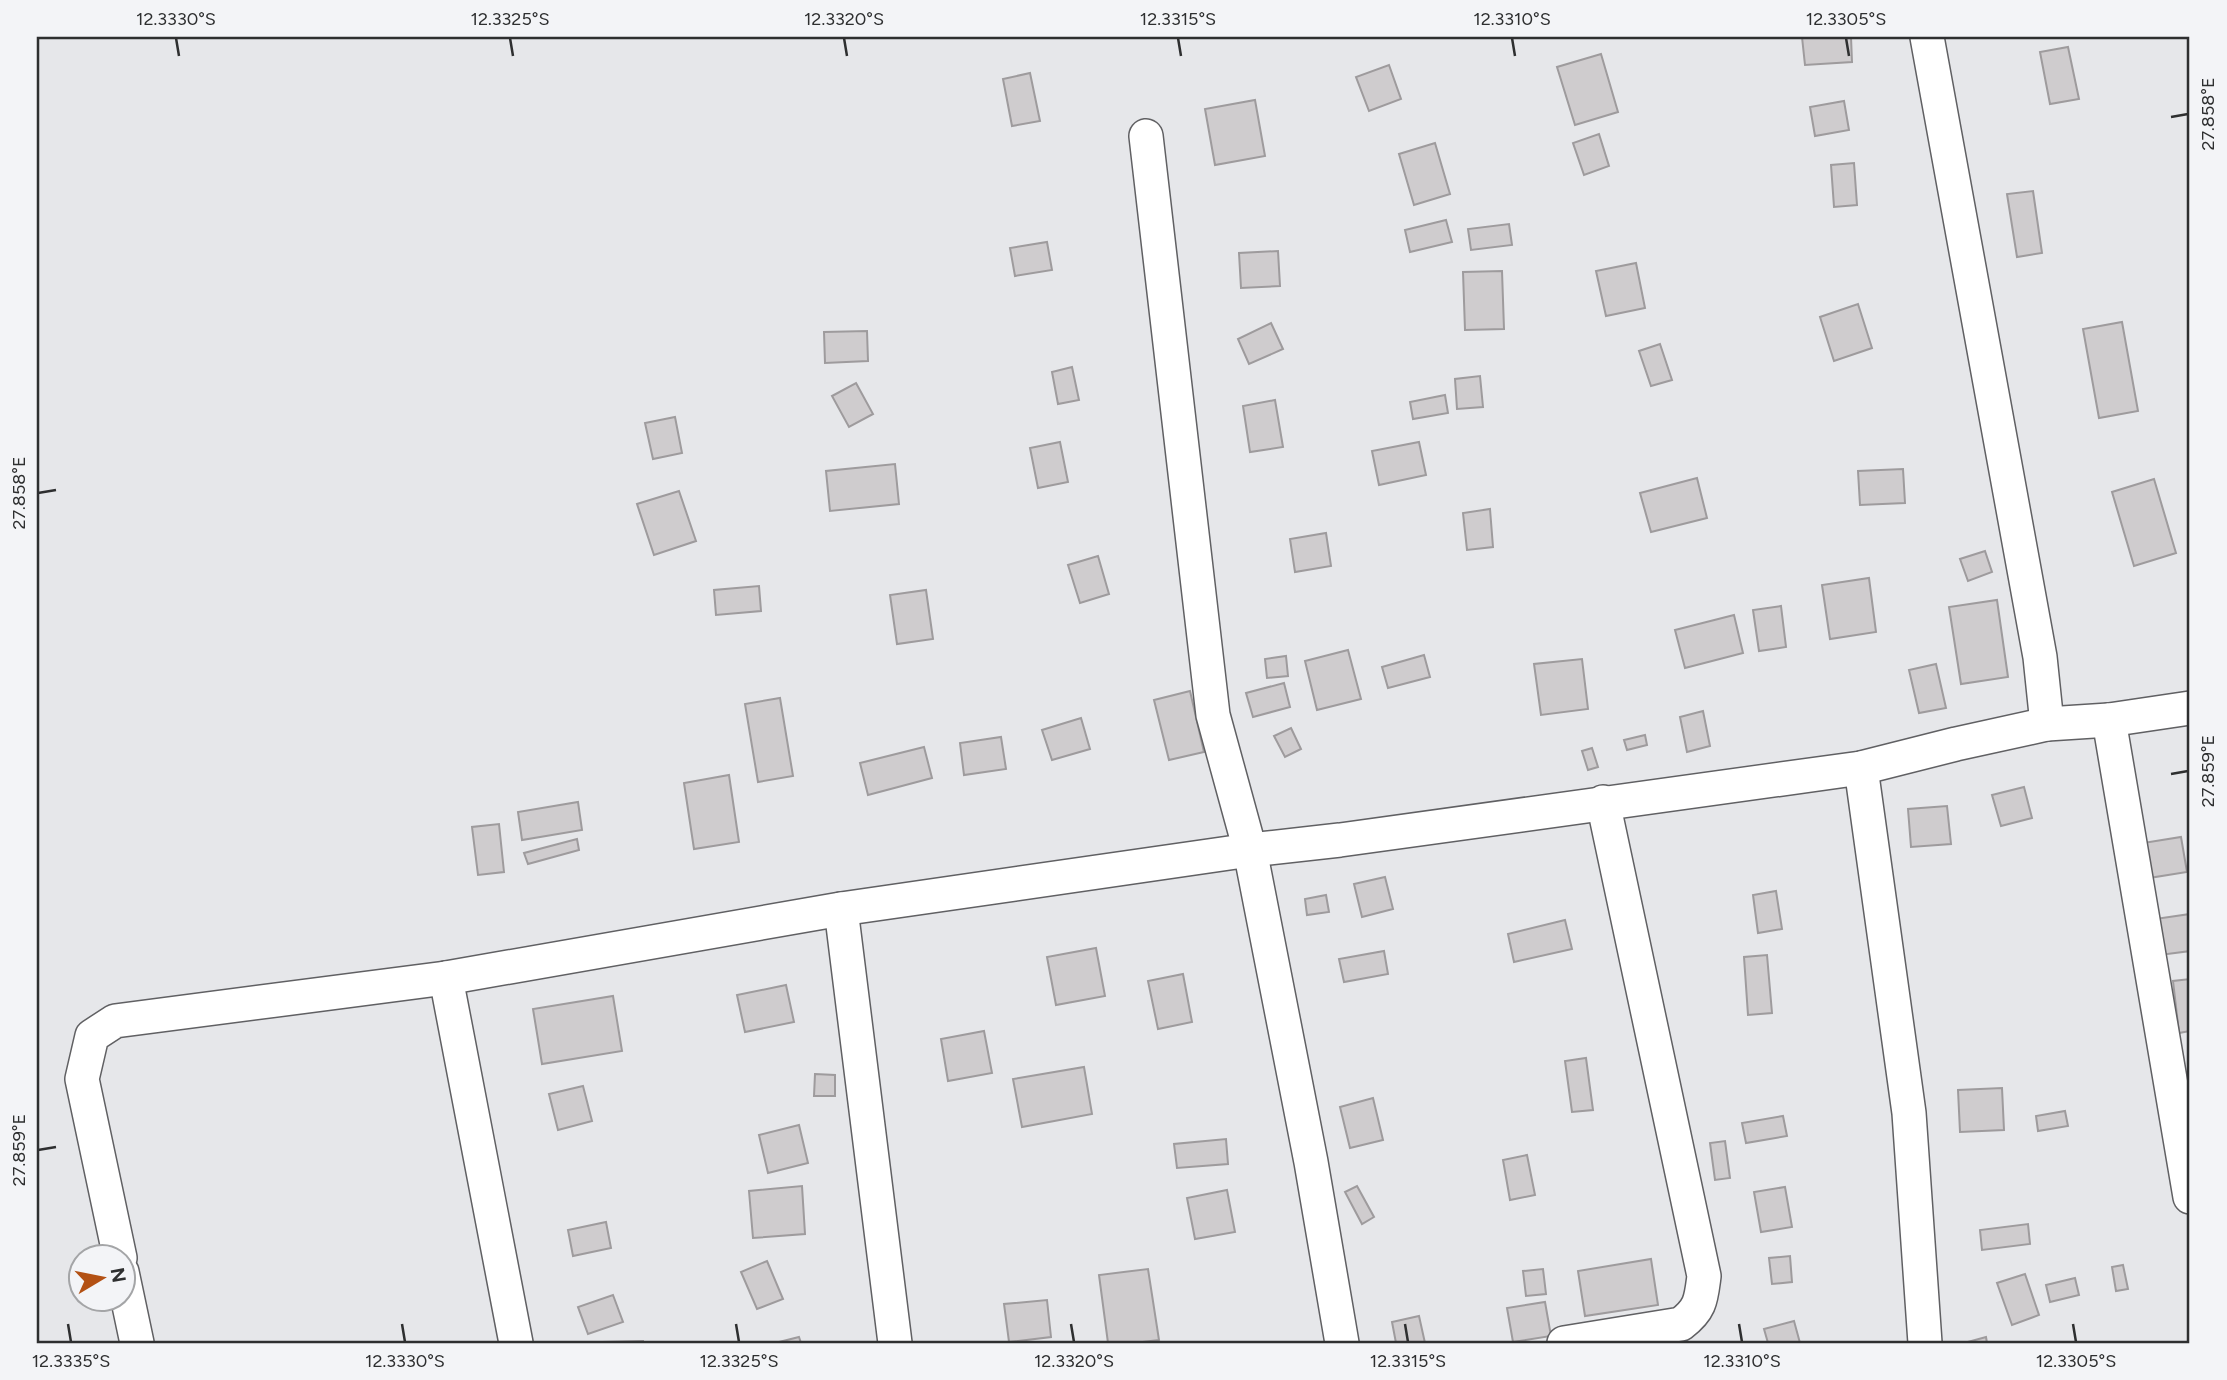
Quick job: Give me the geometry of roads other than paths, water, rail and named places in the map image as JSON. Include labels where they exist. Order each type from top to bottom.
[{"type":"street","points":[[1927,37],[2040,657],[2047,724]]},
{"type":"street","points":[[1146,136],[1213,715],[1250,850],[1311,1162],[1342,1343]]},
{"type":"street","points":[[117,1244],[82,1079],[92,1035],[115,1021],[446,978],[841,909],[1250,850],[1861,768],[2047,724],[2109,720],[2190,708]]},
{"type":"street","points":[[2109,720],[2190,1197]]},
{"type":"street","points":[[1861,768],[1909,1113],[1925,1343]]},
{"type":"street","points":[[1564,1343],[1681,1324],[1694,1315],[1701,1301],[1704,1276],[1603,802]]},
{"type":"street","points":[[841,909],[895,1343]]},
{"type":"street","points":[[446,978],[516,1343]]},
{"type":"street","points":[[131,1314],[137,1343]]}]
